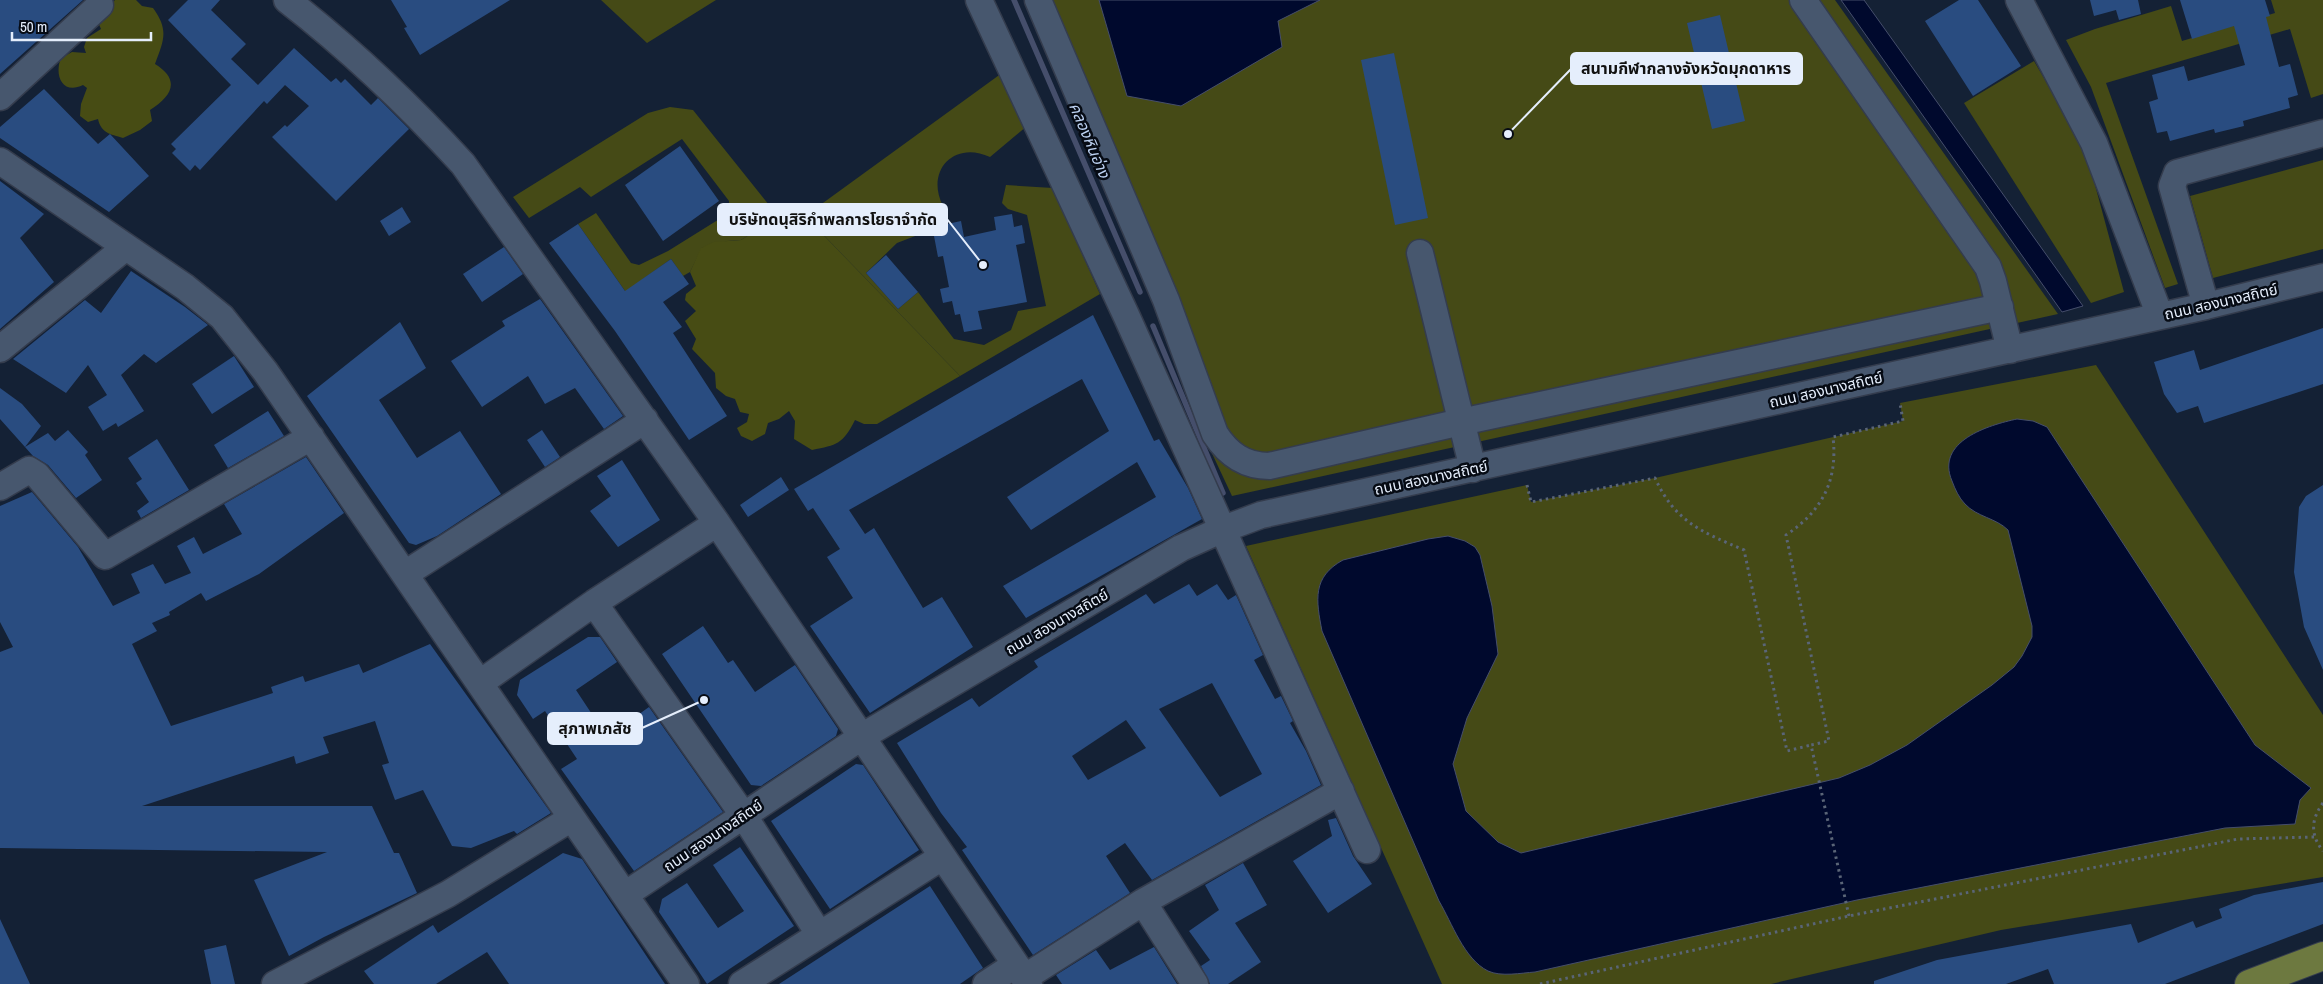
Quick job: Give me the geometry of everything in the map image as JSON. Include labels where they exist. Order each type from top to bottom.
[{"type":"main road","points":[[2248,984],[2323,956]]},
{"type":"street","points":[[286,0],[326,31],[382,82],[424,121],[464,164],[717,523],[863,736],[1023,976]]},
{"type":"street","points":[[979,0],[1126,315],[1221,530],[1367,850]]},
{"type":"street","points":[[1038,0],[1166,300],[1214,434],[1225,449],[1245,463],[1255,466],[1269,466],[1461,422],[2000,306]]},
{"type":"street","points":[[1803,0],[1988,268],[2000,306],[2010,350]]},
{"type":"street","points":[[2019,0],[2094,143],[2160,316]]},
{"type":"street","points":[[0,97],[100,5]]},
{"type":"street","points":[[2206,306],[2172,186],[2178,173],[2323,133]]},
{"type":"street","points":[[0,161],[185,287],[222,317],[265,371],[311,437],[686,984]]},
{"type":"street","points":[[0,349],[126,247]]},
{"type":"street","points":[[1420,253],[1473,469]]},
{"type":"street","name":"ถนน สองนางสถิตย์","points":[[626,894],[863,736],[1181,548],[1261,515],[2010,350],[2206,306],[2323,277]]},
{"type":"street","points":[[1126,315],[1166,300]]},
{"type":"street","points":[[405,574],[645,420]]},
{"type":"street","points":[[0,487],[29,470],[37,475],[105,556],[311,437]]},
{"type":"street","points":[[480,684],[594,602],[717,523]]},
{"type":"street","points":[[594,602],[744,816],[819,934]]},
{"type":"street","points":[[986,984],[1023,976],[1142,902],[1341,791]]},
{"type":"street","points":[[275,984],[448,894],[572,818]]},
{"type":"street","points":[[742,984],[942,857]]},
{"type":"street","points":[[1142,902],[1195,984]]},
{"type":"path","points":[[1527,485],[1531,502],[1655,478],[1664,498],[1680,517],[1701,532],[1744,550],[1787,751],[1829,740],[1786,535],[1801,525],[1818,506],[1830,484],[1836,459],[1834,437],[1903,421],[1900,403]]},
{"type":"path","points":[[1811,745],[1849,916]]},
{"type":"path","points":[[2323,803],[2316,812],[2313,822],[2315,837],[2323,850]]},
{"type":"path","points":[[1540,984],[1849,916],[2238,839],[2315,837]]},
{"type":"green space","points":[[115,0],[136,0],[142,6],[153,8],[163,29],[163,42],[155,64],[163,70],[171,82],[168,94],[158,105],[150,110],[152,121],[140,130],[123,138],[104,130],[99,124],[98,119],[88,122],[80,116],[81,104],[87,88],[83,85],[70,87],[65,85],[59,77],[61,58],[72,52],[86,53],[84,47],[87,38],[101,29],[97,20]]},
{"type":"green space","points":[[601,0],[716,0],[647,43]]},
{"type":"green space","points":[[1026,0],[1835,0],[2058,314],[1232,496],[1209,447],[1146,268]]},
{"type":"green space","points":[[2271,0],[2323,0],[2323,94],[2311,98],[2290,29],[2106,83],[2178,284],[2165,288],[2091,87],[2066,40],[2095,29],[2171,6],[2182,41],[2275,13]]},
{"type":"green space","points":[[2034,61],[2085,148],[2124,292],[2091,303],[1964,103]]},
{"type":"green space","points":[[1002,73],[1027,126],[990,157],[977,153],[965,153],[955,156],[946,162],[940,171],[938,181],[938,193],[943,206],[923,233],[897,243],[866,273],[898,309],[918,292],[954,339],[984,345],[1011,330],[1018,311],[1046,306],[1027,215],[1008,209],[1002,203],[1006,185],[1053,188],[1100,294],[960,376],[805,216]]},
{"type":"green space","points":[[670,107],[693,110],[781,220],[767,224],[741,240],[728,241],[702,248],[690,272],[683,276],[671,259],[643,279],[654,296],[637,308],[578,224],[596,213],[631,263],[639,265],[668,251],[729,213],[729,201],[682,139],[591,197],[580,187],[529,218],[513,197],[648,113]]},
{"type":"green space","points":[[2323,160],[2323,249],[2213,278],[2190,196]]},
{"type":"green space","points":[[796,211],[805,216],[960,376],[877,424],[864,424],[855,420],[843,439],[828,447],[812,450],[794,439],[795,421],[789,411],[779,419],[768,423],[765,434],[752,441],[741,436],[737,428],[747,422],[749,414],[740,412],[735,399],[726,396],[716,388],[715,373],[692,349],[696,339],[685,321],[696,311],[685,300],[686,294],[696,286],[690,272],[701,248],[714,242],[741,240],[767,224],[781,220],[786,214]]},
{"type":"green space","points":[[2096,365],[2323,715],[2323,877],[2001,930],[1771,984],[1442,984],[1246,546],[1527,485],[1531,502],[1655,478],[1903,421],[1900,403]]},
{"type":"water","points":[[1099,0],[1320,0],[1278,21],[1282,47],[1181,106],[1127,96]]},
{"type":"water","points":[[1841,0],[1864,0],[2083,306],[2062,312]]},
{"type":"water","points":[[2017,419],[2033,421],[2047,427],[2255,745],[2311,788],[2300,800],[2295,824],[2225,828],[1857,900],[1535,972],[1493,973],[1472,958],[1459,940],[1439,901],[1322,631],[1318,609],[1319,590],[1321,582],[1333,567],[1343,560],[1428,539],[1448,536],[1465,541],[1475,547],[1480,555],[1492,606],[1498,654],[1467,718],[1453,764],[1466,811],[1498,842],[1521,853],[1839,778],[1870,765],[1907,745],[1992,685],[2014,667],[2032,637],[2032,626],[2008,530],[1975,512],[1965,504],[1954,487],[1949,467],[1951,455],[1958,445],[1968,437],[1993,426]]},
{"type":"building","points":[[0,0],[83,0],[0,74]]},
{"type":"building","points":[[188,0],[220,0],[211,10],[246,44],[231,59],[258,85],[294,48],[331,82],[336,78],[341,83],[345,79],[371,105],[378,98],[409,129],[336,201],[272,137],[285,125],[287,127],[309,106],[285,85],[267,104],[264,101],[200,170],[195,165],[190,171],[172,153],[176,149],[171,144],[231,85],[168,20]]},
{"type":"building","points":[[391,0],[510,0],[420,55],[404,28],[407,27]]},
{"type":"building","points":[[1959,0],[1978,0],[2021,66],[1973,96],[1925,21]]},
{"type":"building","points":[[2090,0],[2138,0],[2141,14],[2119,20],[2116,10],[2094,16]]},
{"type":"building","points":[[2180,0],[2265,0],[2270,16],[2266,17],[2279,67],[2290,64],[2298,95],[2288,98],[2290,108],[2243,121],[2244,126],[2215,133],[2214,129],[2170,141],[2167,131],[2157,133],[2149,102],[2158,99],[2152,75],[2184,66],[2188,81],[2245,65],[2234,26],[2192,39]]},
{"type":"building","points":[[1720,15],[1745,121],[1712,129],[1687,23]]},
{"type":"building","points":[[1394,53],[1428,218],[1395,225],[1361,60]]},
{"type":"building","points":[[44,89],[98,144],[110,134],[149,176],[109,212],[0,138],[0,127]]},
{"type":"building","points":[[680,146],[719,201],[663,241],[625,185]]},
{"type":"building","points":[[0,181],[44,214],[20,238],[54,282],[0,329]]},
{"type":"building","points":[[402,207],[411,222],[389,236],[380,221]]},
{"type":"building","points":[[1012,214],[1014,227],[1022,225],[1025,243],[1016,245],[1027,302],[978,311],[982,329],[964,332],[960,314],[955,315],[952,301],[943,303],[940,289],[949,287],[943,256],[938,257],[934,236],[940,235],[938,226],[961,221],[964,237],[996,230],[994,217]]},
{"type":"building","points":[[578,224],[625,291],[671,259],[689,284],[663,302],[682,327],[673,333],[727,416],[689,440],[615,331],[549,243]]},
{"type":"building","points":[[504,247],[523,274],[482,302],[463,274]]},
{"type":"building","points":[[886,255],[918,292],[898,309],[866,273]]},
{"type":"building","points":[[131,271],[185,307],[208,325],[156,363],[144,354],[121,375],[144,411],[118,427],[116,423],[103,431],[88,407],[107,395],[88,365],[66,393],[13,359],[85,300],[101,313]]},
{"type":"building","points":[[540,299],[623,416],[604,429],[575,388],[545,404],[528,376],[482,407],[451,361],[505,326],[502,321]]},
{"type":"building","points":[[1093,315],[1154,441],[1159,439],[1188,488],[1202,519],[1026,618],[1003,586],[1156,497],[1137,462],[1031,530],[1007,497],[1109,431],[1082,379],[849,510],[865,534],[874,528],[923,608],[942,597],[973,647],[870,713],[810,626],[853,598],[827,557],[840,549],[813,508],[808,511],[794,489]]},
{"type":"building","points":[[400,322],[426,368],[379,400],[417,458],[460,431],[501,494],[437,536],[416,545],[409,543],[307,396]]},
{"type":"building","points":[[2323,328],[2323,384],[2204,423],[2198,406],[2177,413],[2164,394],[2154,362],[2194,350],[2200,370]]},
{"type":"building","points":[[234,356],[254,387],[212,414],[192,384]]},
{"type":"building","points":[[0,388],[22,404],[41,426],[25,447],[0,419]]},
{"type":"building","points":[[268,411],[284,436],[228,468],[214,445]]},
{"type":"building","points":[[68,430],[88,452],[85,455],[102,480],[76,498],[48,465],[33,456],[25,447],[48,433],[55,441]]},
{"type":"building","points":[[542,430],[560,457],[545,467],[527,440]]},
{"type":"building","points":[[157,439],[189,490],[141,518],[137,511],[149,502],[136,483],[142,479],[128,458]]},
{"type":"building","points":[[306,457],[344,513],[259,574],[206,601],[201,593],[169,612],[170,615],[152,623],[157,631],[132,644],[171,726],[273,693],[271,687],[303,676],[305,682],[359,664],[363,673],[430,644],[551,813],[517,834],[514,831],[471,848],[452,846],[423,790],[395,800],[382,765],[389,763],[375,721],[323,737],[329,753],[296,764],[294,756],[142,806],[372,806],[394,853],[399,853],[417,893],[324,937],[289,956],[254,880],[327,852],[0,848],[0,652],[13,647],[0,622],[0,506],[32,492],[78,547],[113,606],[140,593],[131,574],[153,564],[165,584],[191,573],[177,546],[194,537],[203,554],[242,534],[224,504]]},
{"type":"building","points":[[622,460],[660,520],[618,547],[590,511],[611,496],[597,476]]},
{"type":"building","points":[[781,477],[789,490],[748,517],[740,505]]},
{"type":"building","points":[[2323,485],[2323,670],[2304,627],[2294,572],[2299,507],[2306,496]]},
{"type":"building","points":[[1189,584],[1197,596],[1217,584],[1228,600],[1236,595],[1263,655],[1254,660],[1275,699],[1281,696],[1293,721],[1290,723],[1306,751],[1321,785],[1152,880],[1125,843],[1106,856],[1130,893],[1033,955],[962,850],[967,847],[941,813],[897,743],[972,698],[979,707],[1038,667],[1034,661],[1146,594],[1154,604]],"holes":[[[1212,683],[1262,774],[1220,797],[1159,709]],[[1126,720],[1146,748],[1088,780],[1072,756]]]},
{"type":"building","points":[[703,626],[728,663],[733,660],[755,692],[795,665],[838,729],[836,736],[761,786],[751,785],[662,654]]},
{"type":"building","points":[[588,637],[600,637],[617,662],[576,690],[607,737],[649,707],[723,812],[634,871],[561,769],[577,759],[545,711],[533,719],[517,695],[520,680]]},
{"type":"building","points":[[856,764],[863,765],[919,850],[830,909],[771,821]]},
{"type":"building","points":[[1336,818],[1353,856],[1372,884],[1328,913],[1293,861],[1332,836],[1328,820]]},
{"type":"building","points":[[740,847],[794,926],[707,984],[659,912],[662,899],[687,883],[718,928],[744,911],[713,865]]},
{"type":"building","points":[[563,853],[582,859],[665,984],[509,984],[487,952],[436,984],[374,984],[364,971],[433,925],[438,933]]},
{"type":"building","points":[[1243,863],[1267,905],[1235,923],[1261,962],[1228,984],[1210,984],[1201,966],[1210,960],[1189,931],[1219,910],[1205,885]]},
{"type":"building","points":[[2323,882],[2323,924],[2165,984],[2054,984],[2048,969],[2006,984],[1874,984],[1874,981],[1937,960],[2131,924],[2138,943],[2193,921],[2196,928],[2222,918],[2219,909],[2254,895]]},
{"type":"building","points":[[930,886],[983,968],[960,984],[779,984]]},
{"type":"building","points":[[0,919],[30,984],[0,984]]},
{"type":"building","points":[[226,945],[235,984],[211,984],[204,950]]},
{"type":"building","points":[[1154,947],[1177,984],[1062,984],[1056,975],[1096,950],[1110,970]]},
{"type":"waterway","name":"คลองหินอ่าง","points":[[1014,0],[1140,292]]},
{"type":"waterway","name":"คลองหินอ่าง","points":[[1153,326],[1223,493]]},
{"type":"place","name":"สนามกีฬากลางจังหวัดมุกดาหาร","points":[[1508,134]]},
{"type":"place","name":"บริษัทดนุสิริกำพลการโยธาจำกัด","points":[[983,265]]},
{"type":"place","name":"สุภาพเภสัช","points":[[704,700]]}]
